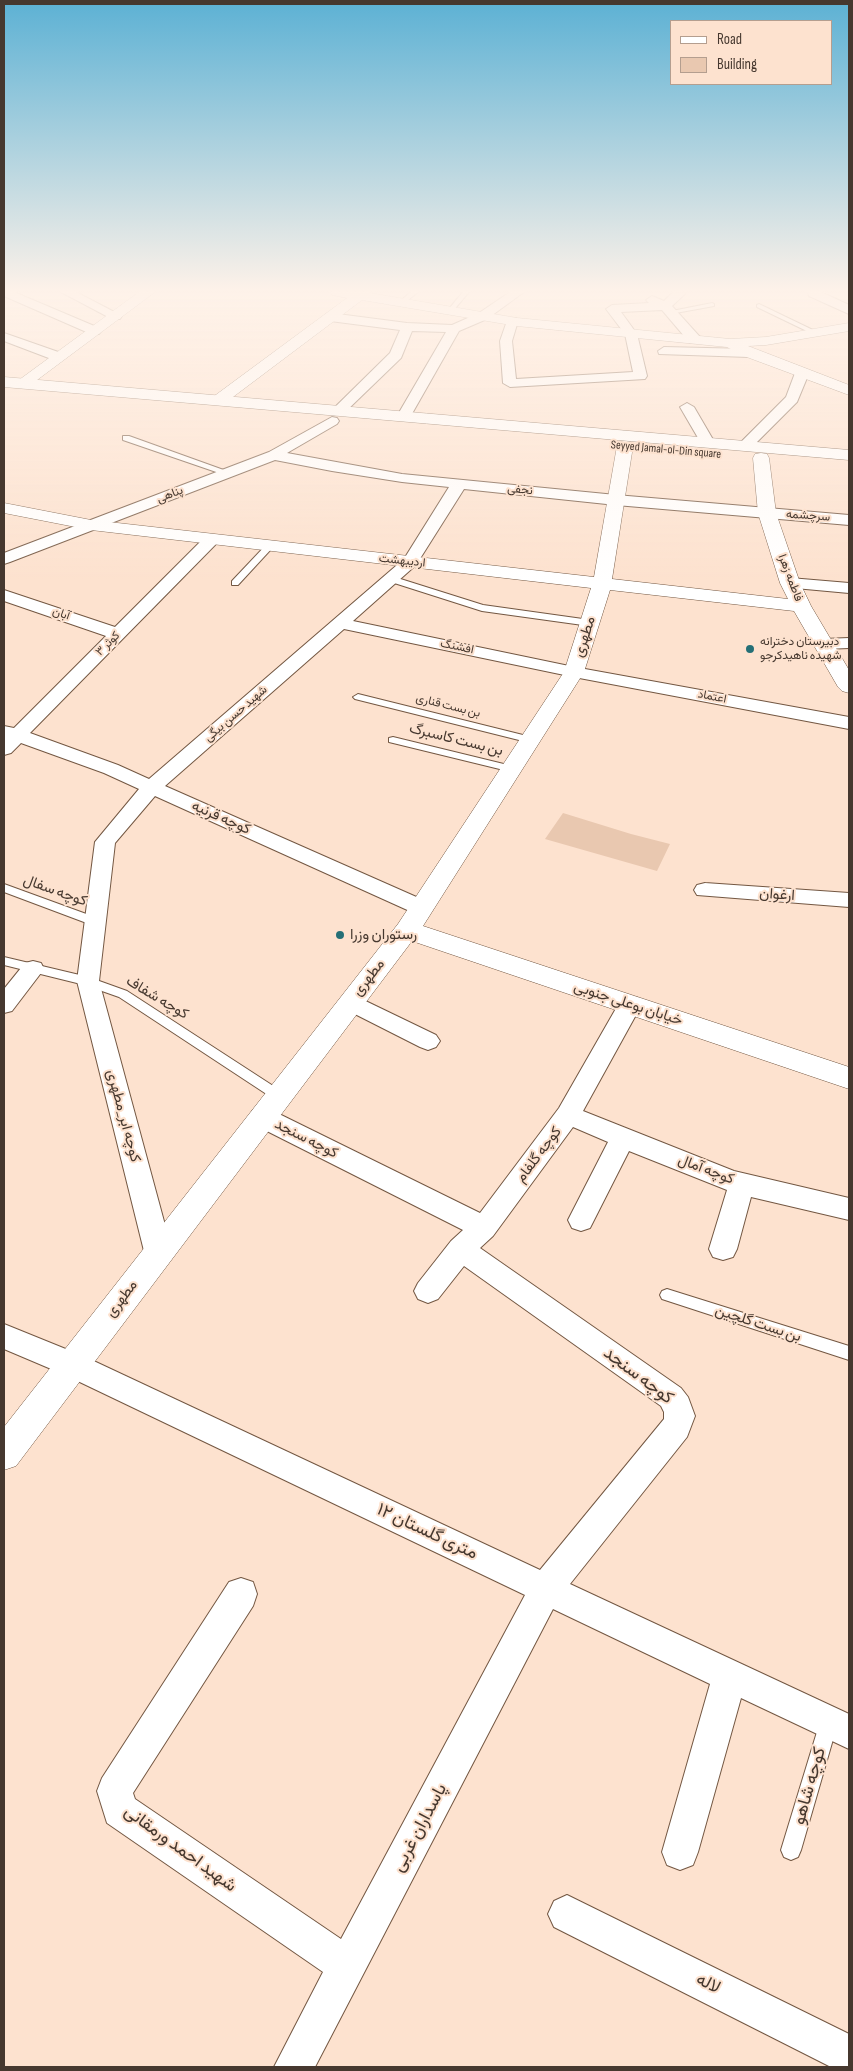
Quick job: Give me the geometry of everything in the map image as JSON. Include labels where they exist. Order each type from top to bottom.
[{"type":"street","points":[[219,400],[234,389]]},
{"type":"street","name":"پناهی","points":[[4,559],[274,454],[335,416],[362,389]]},
{"type":"street","points":[[404,416],[420,389]]},
{"type":"street","points":[[745,446],[792,400],[796,389]]},
{"type":"street","name":"Seyyed Jamal-ol-Din square","points":[[10,390],[219,400],[335,416],[404,416],[470,428],[625,446],[849,466]]},
{"type":"street","name":"Seyyed Jamal-ol-Din square","points":[[10,390],[470,428],[708,443],[849,455]]},
{"type":"street","points":[[687,407],[708,443]]},
{"type":"street","name":"مطهری","points":[[4,1454],[158,1251],[407,930],[574,672],[602,584],[625,446]]},
{"type":"street","name":"نجفی","points":[[274,454],[332,467],[402,478],[616,500],[768,513]]},
{"type":"street","name":"فاطمه زهرا","points":[[761,458],[768,513],[790,583],[800,606],[849,687]]},
{"type":"street","name":"شهید حسن بیگی","points":[[88,981],[105,842],[152,788],[410,562],[459,484]]},
{"type":"street","name":"اردیبهشت","points":[[4,508],[91,525],[800,606]]},
{"type":"street","name":"سرچشمه","points":[[768,513],[849,520]]},
{"type":"street","name":"کوثر ۳","points":[[4,749],[11,734],[118,634],[212,539]]},
{"type":"street","points":[[790,583],[849,588]]},
{"type":"street","name":"آبان","points":[[4,595],[118,634]]},
{"type":"street","name":"افشنگ","points":[[340,623],[574,672]]},
{"type":"street","points":[[824,644],[849,643]]},
{"type":"street","name":"اعتماد","points":[[574,672],[849,723]]},
{"type":"street","name":"کوچه قرنیه","points":[[11,734],[111,769],[422,908]]},
{"type":"street","name":"ارغوان","points":[[705,890],[849,900]]},
{"type":"street","name":"خیابان بوعلی جنوبی","points":[[407,930],[849,1078]]},
{"type":"street","points":[[4,1005],[33,968]]},
{"type":"street","name":"کوچه ابر_مطهری","points":[[88,981],[158,1251]]},
{"type":"street","points":[[351,1002],[428,1041]]},
{"type":"street","name":"کوچه گلفام","points":[[428,1291],[461,1249],[484,1228],[568,1115],[630,1004]]},
{"type":"street","name":"کوچه آمال","points":[[568,1115],[730,1181],[849,1209]]},
{"type":"street","name":"کوچه سنجد","points":[[262,1117],[484,1228]]},
{"type":"street","points":[[581,1220],[623,1137]]},
{"type":"street","points":[[723,1249],[742,1183]]},
{"type":"street","name":"کوچه سنجد","points":[[461,1249],[671,1397],[678,1407],[680,1416],[676,1427],[546,1588]]},
{"type":"street","name":"۱۲ متری گلستان","points":[[4,1336],[73,1365],[839,1727]]},
{"type":"street","name":"پاسداران غربی","points":[[294,2067],[546,1588]]},
{"type":"street","name":"شهید احمد ورمقانی","points":[[241,1594],[125,1772],[115,1791],[120,1810],[347,1966]]},
{"type":"street","points":[[680,1852],[730,1675]]},
{"type":"street","name":"لالە","points":[[567,1914],[849,2055]]},
{"type":"lane","points":[[126,438],[228,473]]},
{"type":"lane","points":[[235,583],[270,546]]},
{"type":"lane","points":[[391,579],[482,608],[590,623]]},
{"type":"lane","name":"بن بست قناری","points":[[358,697],[531,740]]},
{"type":"lane","name":"بن بست کاسبرگ","points":[[392,740],[512,769]]},
{"type":"lane","name":"کوچه سفال","points":[[4,888],[96,922]]},
{"type":"lane","name":"کوچه شفاف","points":[[4,961],[88,981],[123,994],[279,1096]]},
{"type":"lane","name":"بن بست گلچین","points":[[667,1295],[849,1353]]},
{"type":"lane","name":"کوچه شاهو","points":[[791,1850],[839,1727]]},
{"type":"building","points":[[563,813],[670,844],[657,871],[545,839]]},
{"type":"place","name":"دبیرستان دخترانه شهیده ناهیدکرجو","points":[[750,649]]},
{"type":"place","name":"رستوران وزرا","points":[[340,935]]}]
